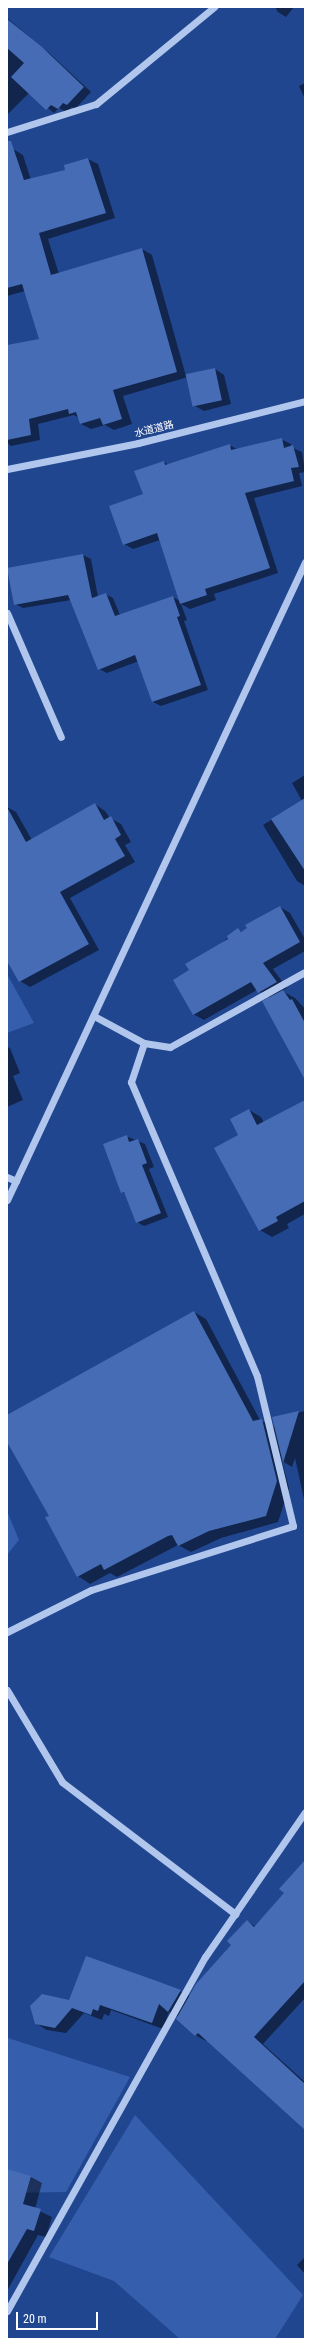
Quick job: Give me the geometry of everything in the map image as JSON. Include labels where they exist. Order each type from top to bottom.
[{"type":"street","points":[[7,132],[96,104],[214,7]]},
{"type":"street","name":"水道道路","points":[[7,469],[138,444],[305,401]]},
{"type":"street","points":[[7,1200],[305,562]]},
{"type":"street","points":[[7,613],[61,737]]},
{"type":"street","points":[[94,1016],[144,1043],[170,1048],[305,972]]},
{"type":"street","points":[[7,1632],[91,1590],[293,1526],[257,1376],[131,1082],[144,1043]]},
{"type":"street","points":[[7,1177],[16,1181]]},
{"type":"street","points":[[7,1690],[62,1782],[235,1914]]},
{"type":"street","points":[[7,2311],[205,1957],[305,1812]]},
{"type":"shaded area","points":[[7,974],[34,1023],[7,1033]]},
{"type":"shaded area","points":[[7,1511],[19,1540],[7,1555]]},
{"type":"shaded area","points":[[8,2038],[130,2077],[66,2192],[7,2193]]},
{"type":"shaded area","points":[[135,2115],[303,2295],[275,2339],[180,2339],[114,2281],[49,2257]]},
{"type":"building","points":[[7,19],[41,46],[84,87],[67,105],[63,103],[58,109],[51,105],[46,110],[11,77],[24,63],[7,48]]},
{"type":"building","points":[[7,141],[11,141],[24,180],[65,170],[64,165],[88,158],[106,213],[39,233],[51,275],[142,248],[177,372],[113,390],[122,419],[103,425],[100,418],[80,424],[76,412],[69,414],[68,409],[29,419],[31,435],[7,440],[7,345],[39,339],[22,284],[7,288]]},
{"type":"building","points":[[215,368],[222,400],[193,407],[186,374]]},
{"type":"building","points":[[282,438],[284,448],[293,445],[299,467],[291,468],[294,481],[245,493],[270,568],[205,589],[207,595],[180,604],[157,533],[123,545],[109,506],[143,494],[134,471],[164,461],[165,465],[230,444],[231,450]]},
{"type":"building","points":[[83,554],[92,598],[106,593],[115,616],[173,596],[180,616],[177,617],[201,685],[152,702],[135,655],[98,670],[68,595],[14,605],[7,568]]},
{"type":"building","points":[[305,798],[305,871],[271,819]]},
{"type":"building","points":[[95,803],[104,820],[111,816],[121,835],[115,839],[125,856],[60,892],[89,944],[19,982],[7,961],[7,807],[26,842]]},
{"type":"building","points":[[280,906],[300,942],[263,963],[277,982],[258,993],[251,982],[193,1015],[173,980],[189,970],[185,964],[228,939],[227,936],[238,928],[241,932],[247,928],[245,925]]},
{"type":"building","points":[[283,990],[290,1000],[292,999],[305,1023],[305,1080],[262,1001]]},
{"type":"building","points":[[305,1100],[305,1201],[276,1217],[278,1221],[259,1231],[214,1148],[238,1135],[230,1119],[249,1109],[257,1125]]},
{"type":"building","points":[[127,1135],[129,1142],[138,1139],[147,1163],[142,1165],[161,1213],[136,1223],[124,1192],[121,1193],[103,1144]]},
{"type":"building","points":[[194,1311],[253,1421],[262,1419],[277,1481],[266,1516],[209,1531],[178,1546],[172,1535],[168,1536],[104,1570],[101,1564],[77,1577],[45,1517],[49,1516],[7,1442],[7,1415]]},
{"type":"building","points":[[299,1411],[283,1463],[272,1417]]},
{"type":"building","points":[[305,1860],[305,1981],[254,2037],[305,2084],[305,2130],[198,2033],[195,2036],[176,2019],[196,1984],[231,1945],[227,1941],[247,1920],[254,1927],[284,1893],[279,1889]]},
{"type":"building","points":[[86,1956],[181,1990],[168,2012],[159,2004],[152,2023],[100,2005],[98,2011],[93,2009],[91,2015],[72,2008],[55,2028],[35,2024],[30,2006],[42,1994],[69,2000]]},
{"type":"building","points":[[7,2169],[31,2176],[23,2204],[41,2209],[34,2231],[27,2229],[7,2264]]}]
